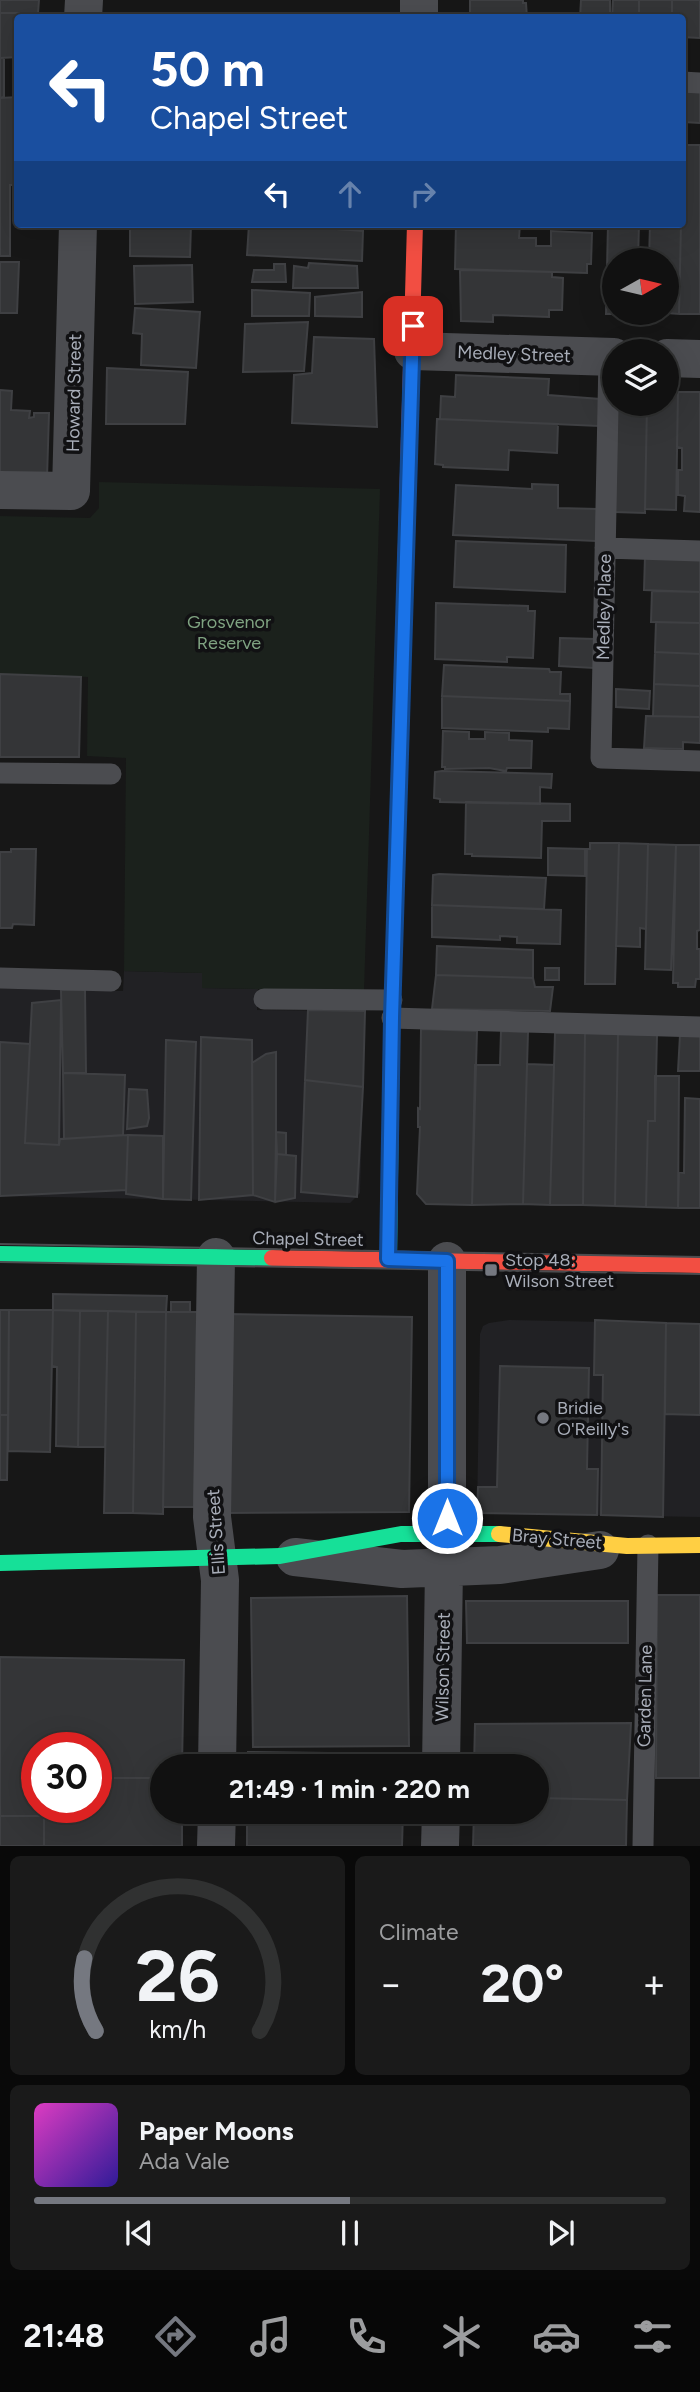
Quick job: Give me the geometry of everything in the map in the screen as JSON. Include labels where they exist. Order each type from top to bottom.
[{"type":"street","name":"Howard Street","points":[[0,490],[71,491],[78,228]]},
{"type":"street","points":[[388,1259],[392,1009],[415,228]]},
{"type":"street","name":"Medley Street","points":[[413,351],[602,357]]},
{"type":"street","points":[[679,358],[700,359]]},
{"type":"street","name":"Chapel Street","points":[[0,1254],[700,1265]]},
{"type":"street","name":"Ellis Street","points":[[216,1257],[212,1517],[220,1580],[217,1754]]},
{"type":"street","name":"Wilson Street","points":[[442,1754],[447,1261]]},
{"type":"street","name":"Bray Street","points":[[0,1563],[280,1556],[402,1569],[445,1551],[500,1565],[637,1546],[700,1545]]},
{"type":"street","points":[[216,1846],[217,1824]]},
{"type":"street","points":[[440,1846],[441,1824]]},
{"type":"lane","name":"Medley Place","points":[[610,416],[601,758],[700,761]]},
{"type":"lane","points":[[606,548],[700,551]]},
{"type":"lane","points":[[0,773],[111,774]]},
{"type":"lane","points":[[0,978],[111,981]]},
{"type":"lane","points":[[264,999],[700,1027]]},
{"type":"lane","name":"Garden Lane","points":[[637,1546],[643,1846]]},
{"type":"shaded area","points":[[124,971],[202,973],[202,988],[258,989],[257,1010],[365,1011],[360,1193],[350,1203],[0,1196],[0,988],[123,991]]},
{"type":"shaded area","points":[[509,1320],[700,1324],[700,1517],[477,1513],[480,1334],[483,1326],[489,1323]]},
{"type":"green space","name":"Grosvenor Reserve","points":[[99,482],[380,489],[364,991],[202,988],[202,973],[124,971],[126,758],[87,756],[88,677],[0,674],[0,516],[90,518],[99,508]]},
{"type":"building","points":[[0,0],[39,0],[38,13],[0,13]]},
{"type":"building","points":[[470,0],[523,0],[523,3],[526,3],[527,14],[470,14]]},
{"type":"building","points":[[581,0],[610,0],[610,14],[580,14]]},
{"type":"building","points":[[613,0],[639,0],[639,14],[612,14]]},
{"type":"building","points":[[639,0],[672,0],[672,14],[639,14]]},
{"type":"building","points":[[672,0],[700,0],[700,38],[686,37],[686,14],[672,14]]},
{"type":"building","points":[[0,13],[27,13],[14,14],[14,57],[0,58]]},
{"type":"building","points":[[0,58],[4,58],[4,97],[0,98]]},
{"type":"building","points":[[686,92],[700,92],[700,123],[686,122]]},
{"type":"building","points":[[14,97],[14,185],[10,185],[10,256],[0,256],[0,98]]},
{"type":"building","points":[[686,145],[700,145],[700,314],[679,314],[681,228],[686,228]]},
{"type":"building","points":[[130,228],[191,228],[190,257],[130,256]]},
{"type":"building","points":[[249,228],[363,231],[362,261],[247,255]]},
{"type":"building","points":[[456,228],[520,228],[519,238],[536,238],[536,246],[551,246],[551,231],[592,233],[591,264],[587,264],[587,273],[455,269]]},
{"type":"building","points":[[608,228],[639,228],[638,248],[607,248]]},
{"type":"building","points":[[650,228],[681,228],[679,314],[679,248],[649,248]]},
{"type":"building","points":[[0,262],[19,262],[17,313],[0,313]]},
{"type":"building","points":[[309,263],[357,266],[358,288],[293,288],[294,266],[308,268]]},
{"type":"building","points":[[274,264],[285,264],[286,282],[252,282],[254,270],[274,270]]},
{"type":"building","points":[[192,265],[193,302],[135,304],[134,266]]},
{"type":"building","points":[[460,270],[552,272],[552,277],[563,278],[562,310],[549,310],[549,317],[493,315],[493,322],[461,321]]},
{"type":"building","points":[[252,290],[310,293],[309,316],[252,316]]},
{"type":"building","points":[[362,292],[362,317],[315,316],[315,297]]},
{"type":"building","points":[[135,308],[200,312],[196,368],[141,365],[142,334],[133,333]]},
{"type":"building","points":[[308,322],[304,371],[243,372],[245,324]]},
{"type":"building","points":[[314,337],[374,339],[377,427],[292,423],[294,375],[312,373]]},
{"type":"building","points":[[107,368],[188,372],[185,424],[106,424]]},
{"type":"building","points":[[456,375],[549,379],[548,395],[600,399],[599,426],[440,419],[441,396],[455,397]]},
{"type":"building","points":[[0,390],[12,391],[11,410],[30,411],[29,418],[34,417],[34,413],[49,413],[47,478],[0,477]]},
{"type":"building","points":[[679,392],[700,392],[700,512],[684,511],[685,496],[678,495],[678,470],[682,470],[682,448],[677,447]]},
{"type":"building","points":[[617,416],[647,416],[645,513],[615,512]]},
{"type":"building","points":[[647,416],[678,416],[676,510],[645,509]]},
{"type":"building","points":[[437,419],[558,424],[557,453],[509,450],[508,470],[443,467],[435,464]]},
{"type":"building","points":[[532,484],[558,485],[558,508],[597,509],[596,541],[453,535],[456,485],[532,489]]},
{"type":"building","points":[[456,541],[566,545],[565,592],[454,587]]},
{"type":"building","points":[[645,556],[700,558],[700,592],[644,590]]},
{"type":"building","points":[[652,591],[700,592],[700,623],[651,622]]},
{"type":"building","points":[[436,603],[528,606],[528,611],[535,611],[533,658],[507,657],[507,662],[435,659]]},
{"type":"building","points":[[656,622],[700,623],[700,654],[655,652]]},
{"type":"building","points":[[560,638],[595,639],[594,668],[559,666]]},
{"type":"building","points":[[655,652],[700,654],[700,686],[654,684]]},
{"type":"building","points":[[444,665],[549,669],[550,672],[561,672],[560,694],[570,694],[570,701],[442,696]]},
{"type":"building","points":[[0,674],[81,677],[79,757],[0,757]]},
{"type":"building","points":[[654,684],[700,686],[700,717],[653,716]]},
{"type":"building","points":[[616,689],[650,691],[649,709],[616,707]]},
{"type":"building","points":[[442,696],[570,701],[569,729],[548,728],[548,732],[442,728]]},
{"type":"building","points":[[646,716],[700,717],[700,743],[683,742],[683,749],[644,748]]},
{"type":"building","points":[[443,731],[469,732],[469,739],[485,739],[485,732],[509,733],[509,740],[532,741],[531,768],[507,768],[506,771],[489,768],[445,769],[442,767]]},
{"type":"building","points":[[435,772],[552,774],[551,788],[540,787],[540,804],[440,802],[440,799],[434,798]]},
{"type":"building","points":[[466,802],[570,804],[570,821],[542,821],[541,858],[472,856],[465,854]]},
{"type":"building","points":[[590,843],[619,843],[615,984],[585,984],[587,849],[590,849]]},
{"type":"building","points":[[619,843],[648,844],[646,929],[640,928],[640,947],[616,946]]},
{"type":"building","points":[[648,844],[676,845],[671,970],[645,969]]},
{"type":"building","points":[[676,845],[700,845],[700,930],[697,931],[697,949],[700,949],[700,979],[696,979],[695,987],[678,987],[678,983],[673,983]]},
{"type":"building","points":[[548,848],[585,849],[585,876],[548,875]]},
{"type":"building","points":[[11,849],[36,849],[34,925],[13,924],[12,928],[0,928],[0,852],[11,852]]},
{"type":"building","points":[[433,875],[546,878],[544,909],[432,905]]},
{"type":"building","points":[[432,905],[561,910],[560,944],[517,943],[517,937],[500,936],[500,940],[432,937]]},
{"type":"building","points":[[437,946],[533,950],[533,978],[436,975]]},
{"type":"building","points":[[545,968],[559,968],[559,980],[545,980]]},
{"type":"building","points":[[436,975],[533,978],[535,987],[553,987],[550,1011],[432,1009]]},
{"type":"building","points":[[61,990],[85,990],[86,1073],[63,1073]]},
{"type":"building","points":[[61,1000],[59,1145],[25,1143],[32,1003]]},
{"type":"building","points":[[308,1010],[365,1011],[363,1087],[305,1080]]},
{"type":"building","points":[[421,1029],[477,1031],[472,1205],[426,1204],[417,1194]]},
{"type":"building","points":[[501,1031],[528,1032],[523,1204],[472,1205],[475,1065],[500,1065]]},
{"type":"building","points":[[555,1033],[585,1033],[583,1205],[550,1205]]},
{"type":"building","points":[[585,1033],[618,1034],[615,1206],[583,1205]]},
{"type":"building","points":[[618,1034],[657,1035],[655,1121],[648,1121],[646,1207],[615,1206]]},
{"type":"building","points":[[680,1035],[700,1035],[700,1071],[678,1071]]},
{"type":"building","points":[[201,1037],[252,1040],[253,1195],[199,1200]]},
{"type":"building","points":[[166,1040],[196,1042],[191,1200],[163,1199]]},
{"type":"building","points":[[0,1042],[30,1044],[25,1143],[59,1145],[60,1139],[128,1135],[126,1190],[0,1196]]},
{"type":"building","points":[[276,1052],[275,1202],[253,1195],[252,1063],[266,1054]]},
{"type":"building","points":[[527,1064],[554,1065],[550,1205],[523,1204]]},
{"type":"building","points":[[63,1073],[125,1075],[123,1135],[64,1139]]},
{"type":"building","points":[[655,1076],[679,1076],[678,1208],[646,1207],[648,1121],[655,1121]]},
{"type":"building","points":[[305,1080],[363,1087],[357,1197],[301,1192]]},
{"type":"building","points":[[129,1089],[147,1090],[147,1126],[127,1129]]},
{"type":"building","points":[[685,1098],[700,1099],[700,1208],[678,1208],[679,1172],[684,1173]]},
{"type":"building","points":[[276,1132],[286,1133],[286,1155],[277,1154]]},
{"type":"building","points":[[128,1135],[163,1136],[163,1199],[126,1194]]},
{"type":"building","points":[[277,1154],[296,1156],[295,1198],[275,1202]]},
{"type":"building","points":[[53,1294],[167,1296],[166,1312],[53,1310]]},
{"type":"building","points":[[171,1302],[190,1302],[190,1312],[171,1312]]},
{"type":"building","points":[[0,1310],[9,1310],[8,1415],[0,1415]]},
{"type":"building","points":[[9,1310],[53,1310],[50,1452],[8,1451]]},
{"type":"building","points":[[53,1310],[80,1311],[78,1447],[56,1446],[57,1367],[52,1366]]},
{"type":"building","points":[[80,1311],[108,1311],[105,1447],[78,1447]]},
{"type":"building","points":[[108,1311],[136,1312],[133,1513],[104,1513]]},
{"type":"building","points":[[136,1312],[166,1312],[163,1514],[133,1513]]},
{"type":"building","points":[[166,1312],[197,1312],[194,1507],[163,1507]]},
{"type":"building","points":[[228,1314],[412,1317],[409,1512],[224,1513]]},
{"type":"building","points":[[595,1320],[666,1323],[663,1517],[601,1515],[603,1375],[594,1375]]},
{"type":"building","points":[[666,1323],[700,1324],[700,1415],[665,1414]]},
{"type":"building","name":"Bridie O'Reilly's","points":[[500,1366],[589,1368],[587,1469],[598,1469],[597,1515],[477,1513],[478,1487],[497,1487]]},
{"type":"building","points":[[0,1415],[8,1415],[7,1480],[0,1480]]},
{"type":"building","points":[[657,1595],[700,1595],[700,1778],[656,1778]]},
{"type":"building","points":[[407,1596],[409,1746],[253,1747],[251,1598]]},
{"type":"building","points":[[466,1601],[628,1601],[628,1643],[467,1643]]},
{"type":"building","points":[[0,1657],[184,1660],[182,1754],[150,1754],[150,1778],[112,1778],[112,1732],[21,1732],[21,1816],[0,1816]]},
{"type":"building","points":[[631,1723],[627,1800],[549,1798],[549,1754],[474,1754],[475,1724]]},
{"type":"building","points":[[248,1752],[403,1754],[248,1754]]},
{"type":"building","points":[[112,1778],[150,1778],[150,1824],[182,1824],[182,1846],[44,1846],[44,1823],[112,1823]]},
{"type":"building","points":[[549,1798],[627,1800],[626,1846],[473,1846],[474,1824],[549,1824]]},
{"type":"building","points":[[0,1816],[21,1816],[21,1823],[44,1823],[44,1846],[0,1846]]},
{"type":"building","points":[[247,1824],[403,1824],[402,1846],[247,1846]]},
{"type":"tram line","points":[[0,1244],[700,1257]]},
{"type":"tram line","points":[[0,1262],[700,1274]]},
{"type":"traffic: fast","points":[[389,1259],[392,1018],[403,649]]},
{"type":"traffic: fast","points":[[0,1254],[272,1258]]},
{"type":"traffic: fast","points":[[0,1563],[280,1556],[401,1534],[499,1534]]},
{"type":"traffic: slow","points":[[499,1534],[627,1546],[700,1545]]},
{"type":"traffic: jam","points":[[403,649],[415,228]]},
{"type":"traffic: jam","points":[[272,1258],[700,1265]]},
{"type":"place","name":"Stop 48: Wilson Street","points":[[491,1270]]},
{"type":"place","name":"Bridie O'Reilly's","points":[[543,1418]]},
{"type":"route","points":[[413,326],[392,1018],[388,1259],[447,1261],[447,1518]]}]
